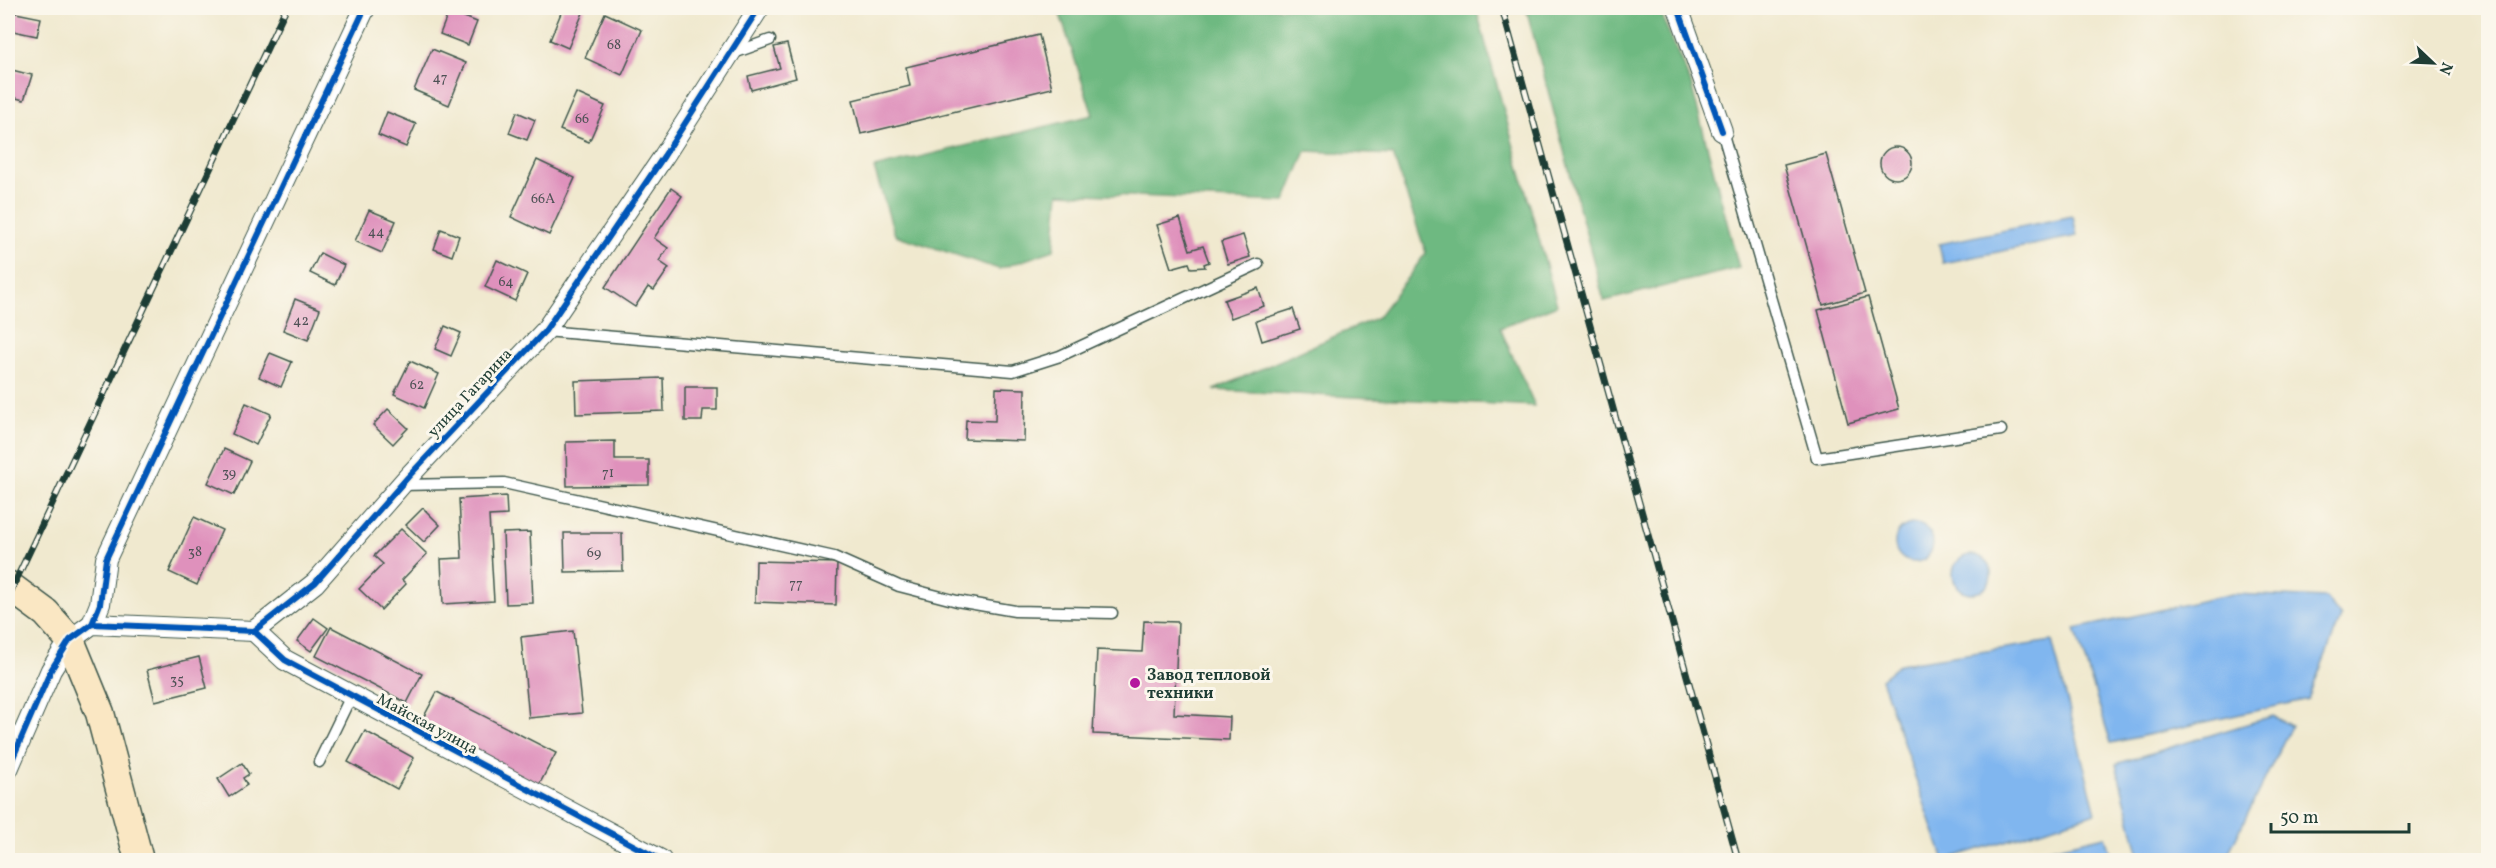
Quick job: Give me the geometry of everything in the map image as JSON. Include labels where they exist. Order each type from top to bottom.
[{"type":"main road","points":[[8,585],[46,613],[81,632],[139,861]]},
{"type":"street","points":[[8,769],[51,670],[100,604],[106,559],[365,8]]},
{"type":"street","name":"улица Гагарина","points":[[254,631],[315,584],[400,485],[545,331],[664,156],[759,8]]},
{"type":"street","points":[[1678,8],[1722,131]]},
{"type":"street","points":[[81,632],[254,631]]},
{"type":"street","name":"Майская улица","points":[[254,631],[285,660],[661,861]]},
{"type":"lane","points":[[729,55],[770,40]]},
{"type":"lane","points":[[1722,131],[1817,458],[2001,430]]},
{"type":"lane","points":[[545,331],[1013,371],[1060,356],[1258,264]]},
{"type":"lane","points":[[400,485],[504,483],[834,557],[899,586],[957,601],[1016,611],[1112,613]]},
{"type":"lane","points":[[318,762],[351,696]]},
{"type":"green space","points":[[1058,8],[1476,8],[1557,305],[1500,328],[1535,406],[1214,390],[1378,317],[1426,253],[1393,155],[1306,151],[1285,202],[1059,193],[1054,250],[999,269],[895,235],[874,168],[1093,115]]},
{"type":"green space","points":[[1526,8],[1658,8],[1691,84],[1739,268],[1604,301]]},
{"type":"water","points":[[2073,216],[2077,236],[1943,263],[1939,244]]},
{"type":"water","points":[[1914,524],[1928,529],[1933,543],[1928,557],[1914,562],[1900,557],[1895,543],[1900,529]]},
{"type":"water","points":[[1972,555],[1986,560],[1991,574],[1986,588],[1972,593],[1958,588],[1953,574],[1958,560]]},
{"type":"water","points":[[2232,594],[2326,598],[2341,617],[2308,699],[2111,743],[2075,629]]},
{"type":"water","points":[[2052,641],[2096,813],[1944,860],[1881,679],[1900,664]]},
{"type":"water","points":[[2273,716],[2291,726],[2225,860],[2140,860],[2116,764]]},
{"type":"water","points":[[2105,836],[2112,860],[2002,860]]},
{"type":"building","points":[[563,8],[585,8],[568,48],[550,40]]},
{"type":"building","points":[[449,11],[477,22],[468,45],[440,34]]},
{"type":"building","points":[[11,12],[41,18],[37,36],[8,30]]},
{"type":"building","points":[[605,13],[642,30],[622,75],[585,58]]},
{"type":"building","points":[[1039,35],[1052,88],[861,134],[853,100],[910,86],[906,67]]},
{"type":"building","points":[[787,44],[796,78],[751,90],[748,76],[780,68],[774,47]]},
{"type":"building","points":[[432,49],[466,63],[449,105],[414,90]]},
{"type":"building","points":[[8,69],[32,75],[24,100],[8,96]]},
{"type":"building","points":[[576,93],[605,106],[589,142],[560,130]]},
{"type":"building","points":[[387,112],[416,124],[406,147],[378,135]]},
{"type":"building","points":[[517,112],[535,120],[527,140],[509,133]]},
{"type":"building","points":[[1896,147],[1907,152],[1912,163],[1907,174],[1896,179],[1885,174],[1880,163],[1885,152]]},
{"type":"building","points":[[1826,154],[1865,293],[1823,305],[1784,165]]},
{"type":"building","points":[[537,160],[575,178],[549,235],[511,217]]},
{"type":"building","points":[[671,188],[682,196],[654,238],[668,248],[659,261],[669,268],[654,290],[648,287],[635,307],[605,287]]},
{"type":"building","points":[[369,210],[396,221],[382,253],[355,241]]},
{"type":"building","points":[[1180,218],[1190,250],[1203,246],[1209,262],[1204,264],[1205,267],[1191,268],[1189,263],[1171,268],[1157,225]]},
{"type":"building","points":[[441,229],[459,236],[452,256],[434,249]]},
{"type":"building","points":[[1243,235],[1250,257],[1228,264],[1221,242]]},
{"type":"building","points":[[320,253],[344,265],[335,285],[310,273]]},
{"type":"building","points":[[497,260],[527,274],[515,301],[485,287]]},
{"type":"building","points":[[1258,288],[1264,306],[1231,318],[1224,300]]},
{"type":"building","points":[[1868,297],[1899,409],[1848,423],[1818,310]]},
{"type":"building","points":[[295,299],[320,309],[308,340],[283,330]]},
{"type":"building","points":[[1293,309],[1300,329],[1262,341],[1256,321]]},
{"type":"building","points":[[445,326],[461,333],[451,356],[435,349]]},
{"type":"building","points":[[270,353],[292,362],[281,387],[259,377]]},
{"type":"building","points":[[410,361],[439,374],[424,408],[394,394]]},
{"type":"building","points":[[663,378],[664,411],[576,414],[575,381]]},
{"type":"building","points":[[685,387],[717,387],[717,410],[703,410],[702,421],[685,421]]},
{"type":"building","points":[[996,388],[1025,389],[1024,441],[965,439],[966,420],[995,421]]},
{"type":"building","points":[[246,403],[271,414],[256,445],[232,434]]},
{"type":"building","points":[[388,409],[408,428],[393,444],[373,425]]},
{"type":"building","points":[[615,441],[615,460],[649,460],[649,485],[567,486],[566,442]]},
{"type":"building","points":[[224,449],[250,461],[234,495],[208,483]]},
{"type":"building","points":[[506,496],[507,515],[489,516],[494,601],[443,604],[441,559],[462,558],[459,499]]},
{"type":"building","points":[[423,508],[440,525],[424,542],[406,525]]},
{"type":"building","points":[[194,517],[222,530],[197,585],[169,572]]},
{"type":"building","points":[[401,529],[427,554],[402,580],[406,584],[381,610],[359,589],[383,564],[374,556]]},
{"type":"building","points":[[530,532],[533,603],[506,604],[503,533]]},
{"type":"building","points":[[564,533],[622,533],[623,571],[565,572]]},
{"type":"building","points":[[756,561],[837,563],[836,605],[755,602]]},
{"type":"building","points":[[314,618],[328,628],[311,651],[297,641]]},
{"type":"building","name":"Завод тепловой техники","points":[[1144,621],[1178,622],[1174,714],[1230,717],[1229,740],[1093,734],[1097,650],[1142,652]]},
{"type":"building","points":[[331,627],[422,674],[407,703],[316,656]]},
{"type":"building","points":[[573,631],[582,713],[529,718],[521,637]]},
{"type":"building","points":[[199,657],[207,688],[155,701],[147,670]]},
{"type":"building","points":[[437,692],[556,753],[539,785],[420,724]]},
{"type":"building","points":[[365,731],[414,758],[397,789],[348,762]]},
{"type":"building","points":[[242,763],[249,774],[243,778],[247,785],[229,797],[218,779]]},
{"type":"railway","points":[[8,597],[286,8]]},
{"type":"railway","points":[[1502,8],[1738,860]]},
{"type":"cycle path","points":[[92,624],[100,604],[106,559],[365,8]]},
{"type":"cycle path","points":[[8,769],[51,670],[70,640],[92,624],[254,631],[315,583],[408,477],[545,331],[664,156],[759,8]]},
{"type":"cycle path","points":[[1678,8],[1722,131]]},
{"type":"cycle path","points":[[254,631],[285,660],[661,860]]},
{"type":"place","name":"Завод тепловой техники","points":[[1135,683]]}]
